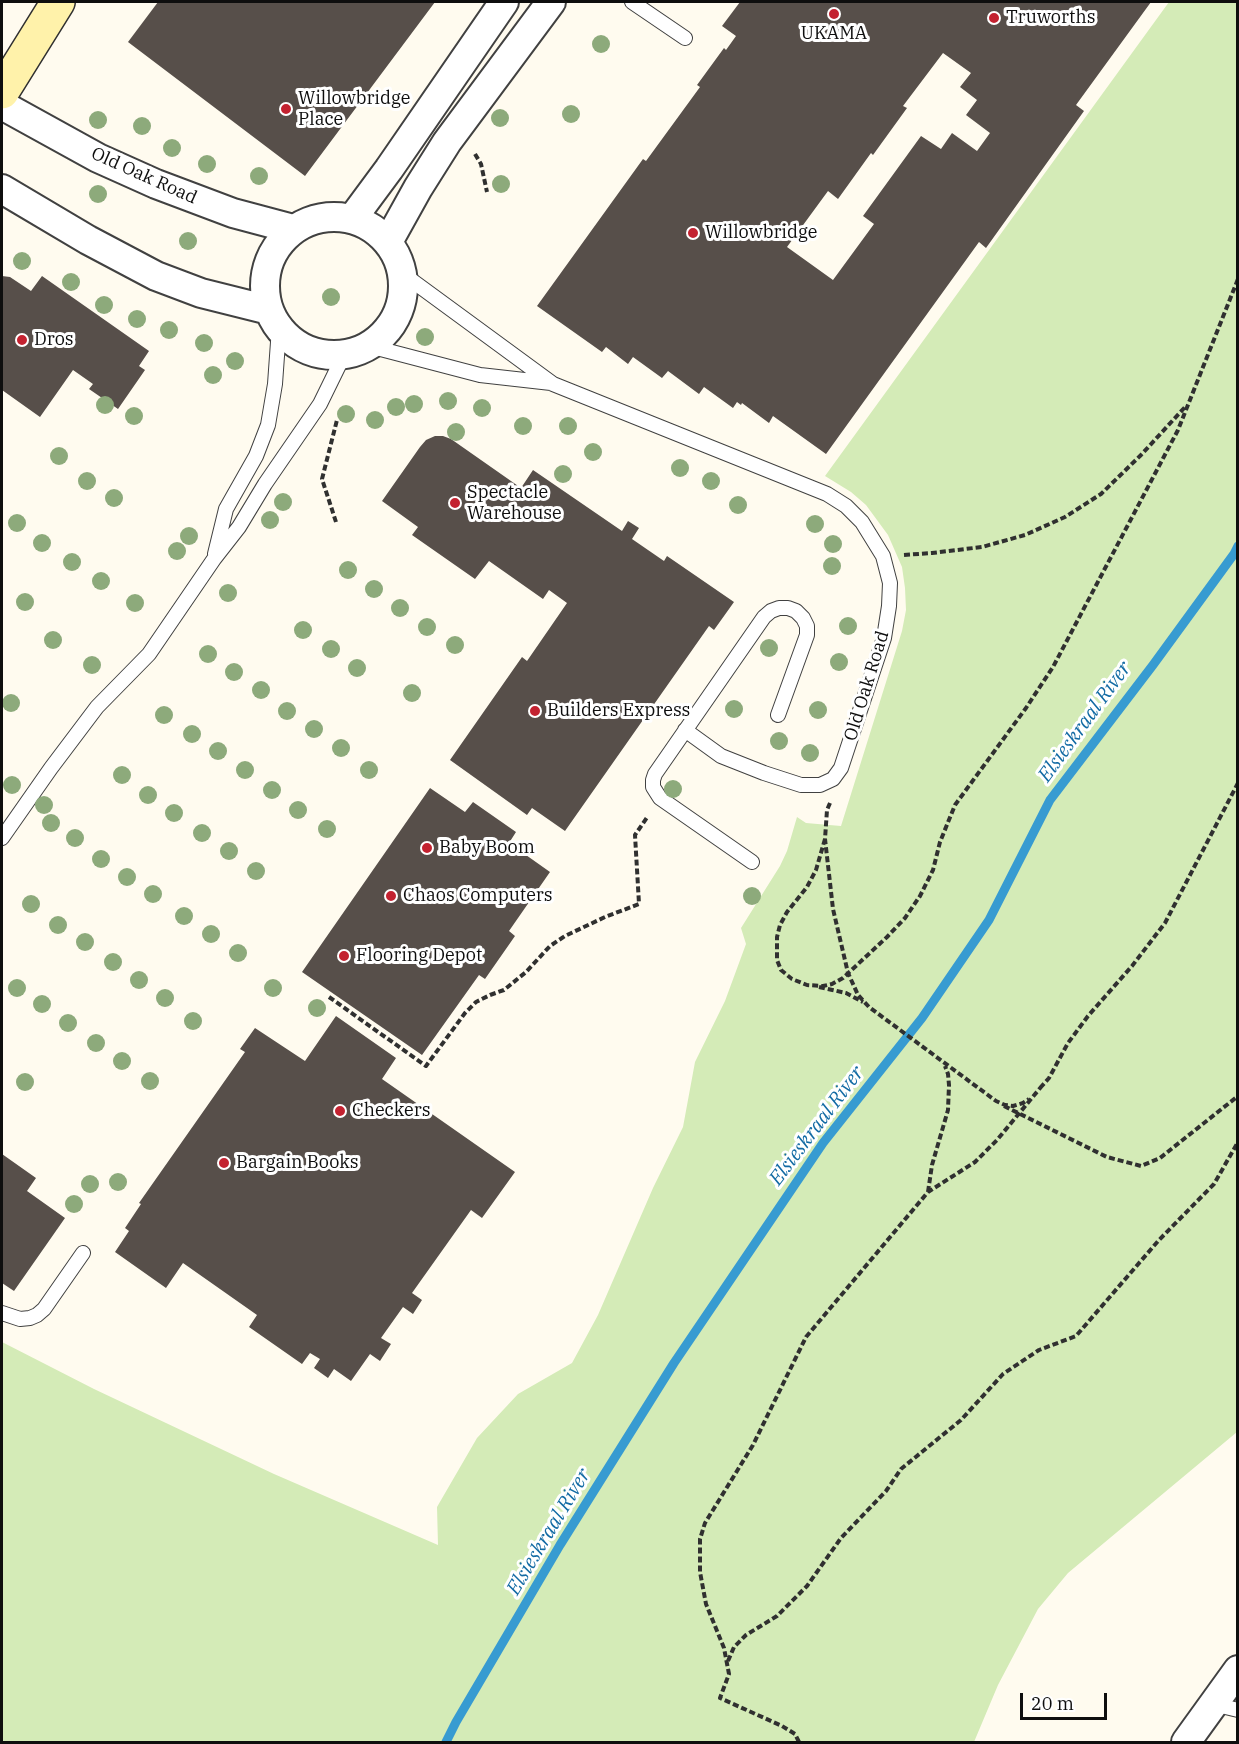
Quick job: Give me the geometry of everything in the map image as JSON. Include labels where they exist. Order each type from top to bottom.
[{"type":"main road","points":[[2,92],[58,2]]},
{"type":"street","points":[[352,219],[504,2]]},
{"type":"street","points":[[388,242],[447,142],[551,2]]},
{"type":"street","name":"Old Oak Road","points":[[2,105],[98,158],[156,184],[233,213],[293,229]]},
{"type":"street","points":[[2,189],[88,240],[156,276],[274,319]]},
{"type":"street","points":[[332,216],[352,219],[373,228],[388,242],[398,257],[403,274],[403,295],[398,315],[386,333],[357,350],[320,354],[297,345],[274,319],[264,288],[267,266],[277,245],[293,229],[312,220],[332,216]]},
{"type":"street","points":[[1186,1743],[1225,1707],[1238,1670]]},
{"type":"lane","points":[[632,2],[685,38]]},
{"type":"lane","name":"Old Oak Road","points":[[403,274],[553,384],[827,494],[846,506],[862,522],[884,556],[890,583],[889,606],[884,638],[841,768]]},
{"type":"lane","points":[[214,559],[226,509],[256,456],[268,426],[275,384],[274,319]]},
{"type":"lane","points":[[2,838],[97,707],[149,654],[357,350]]},
{"type":"lane","name":"Old Oak Road","points":[[357,350],[480,375],[553,384]]},
{"type":"lane","points":[[752,862],[660,798],[653,787],[653,780],[764,617],[779,608],[788,608],[803,618],[807,626],[807,634],[778,715]]},
{"type":"lane","points":[[685,730],[721,756],[801,785],[827,783],[838,774],[841,768]]},
{"type":"lane","points":[[2,1313],[20,1319],[38,1315],[83,1253]]},
{"type":"path","points":[[471,149],[481,164],[487,192]]},
{"type":"path","points":[[807,985],[823,986],[843,978],[887,938],[920,896],[933,870],[940,842],[955,805],[1053,667],[1178,430],[1238,279]]},
{"type":"path","points":[[884,556],[982,547],[1025,535],[1065,518],[1101,494],[1189,404]]},
{"type":"path","points":[[336,522],[322,479],[339,413]]},
{"type":"path","points":[[841,768],[827,810],[825,839],[833,909],[848,973],[852,985],[866,1004]]},
{"type":"path","points":[[996,1101],[1013,1106],[1023,1103],[1033,1096],[1049,1078],[1068,1043],[1088,1016],[1132,966],[1165,923],[1238,783]]},
{"type":"path","points":[[329,998],[426,1066],[465,1013],[476,1002],[504,990],[526,972],[550,946],[565,936],[639,904],[635,835],[660,798]]},
{"type":"path","points":[[825,839],[816,870],[807,887],[783,919],[777,937],[777,960],[781,970],[792,979],[807,985],[846,993],[866,1004],[996,1101],[1107,1157],[1141,1166],[1160,1158],[1238,1096]]},
{"type":"path","points":[[928,1191],[932,1165],[948,1110],[948,1074],[941,1060]]},
{"type":"path","points":[[800,1743],[795,1734],[782,1726],[720,1698],[729,1674],[724,1648],[706,1604],[700,1572],[700,1539],[705,1523],[753,1445],[806,1337],[928,1191],[975,1162],[998,1140],[1041,1087]]},
{"type":"path","points":[[727,1662],[734,1647],[746,1635],[777,1616],[807,1586],[841,1538],[886,1491],[901,1470],[961,1420],[1003,1374],[1039,1350],[1076,1336],[1159,1240],[1214,1184],[1238,1142]]},
{"type":"green space","points":[[1169,2],[1238,2],[1237,1432],[1068,1573],[1038,1609],[998,1685],[974,1742],[2,1742],[2,1342],[94,1389],[274,1474],[438,1545],[437,1507],[477,1438],[518,1394],[572,1363],[598,1315],[653,1188],[683,1127],[695,1062],[725,1001],[746,944],[741,928],[780,866],[797,817],[806,823],[841,826],[902,631],[906,610],[902,567],[888,535],[866,505],[851,492],[825,476]]},
{"type":"building","name":"Willowbridge Place","points":[[158,2],[435,2],[305,176],[128,42]]},
{"type":"building","name":"Willowbridge","points":[[740,2],[1151,2],[1076,105],[1084,111],[986,248],[979,242],[826,454],[773,416],[769,423],[742,403],[741,405],[737,402],[733,408],[704,387],[699,394],[668,371],[662,378],[633,357],[628,364],[606,347],[602,352],[537,306],[643,159],[646,161],[700,87],[697,85],[724,48],[726,50],[736,36],[722,26]],"holes":[[[943,53],[971,73],[960,87],[977,100],[966,115],[990,133],[977,151],[952,133],[941,149],[921,136],[863,216],[874,224],[833,280],[787,247],[828,191],[838,199],[907,108],[903,106]]]},
{"type":"building","points":[[2,276],[10,277],[31,291],[42,276],[149,351],[139,366],[145,370],[118,409],[89,389],[93,384],[73,370],[40,417],[2,390]]},
{"type":"building","points":[[435,436],[451,439],[521,488],[533,470],[622,531],[628,521],[639,528],[632,539],[664,561],[667,556],[734,602],[714,630],[709,626],[565,831],[532,808],[527,815],[450,760],[522,657],[527,661],[567,603],[549,590],[543,599],[489,561],[475,579],[412,535],[418,527],[382,501],[420,447],[426,440]]},
{"type":"building","points":[[430,788],[465,812],[473,802],[516,832],[509,843],[550,872],[509,931],[515,936],[485,979],[479,975],[422,1055],[302,972]]},
{"type":"building","points":[[336,1016],[396,1058],[382,1079],[515,1172],[482,1218],[471,1210],[412,1293],[422,1300],[413,1314],[403,1307],[381,1338],[391,1344],[380,1361],[370,1354],[351,1381],[334,1369],[328,1378],[314,1368],[320,1359],[310,1353],[302,1364],[249,1327],[257,1315],[183,1263],[166,1288],[115,1252],[129,1231],[125,1228],[141,1204],[139,1203],[245,1052],[240,1049],[255,1028],[305,1061]]},
{"type":"building","points":[[2,1154],[36,1178],[27,1191],[65,1218],[14,1291],[2,1283]]},
{"type":"waterway","name":"Elsieskraal River","points":[[446,1742],[560,1545],[674,1363],[823,1143],[922,1018],[989,920],[1050,800],[1153,665],[1238,546]]},
{"type":"place","name":"UKAMA","points":[[834,14]]},
{"type":"place","name":"Truworths","points":[[994,18]]},
{"type":"place","name":"Willowbridge Place","points":[[286,109]]},
{"type":"place","name":"Willowbridge","points":[[693,233]]},
{"type":"place","name":"Dros","points":[[22,340]]},
{"type":"place","name":"Spectacle Warehouse","points":[[455,503]]},
{"type":"place","name":"Builders Express","points":[[535,711]]},
{"type":"place","name":"Baby Boom","points":[[427,848]]},
{"type":"place","name":"Chaos Computers","points":[[391,896]]},
{"type":"place","name":"Flooring Depot","points":[[344,956]]},
{"type":"place","name":"Checkers","points":[[340,1111]]},
{"type":"place","name":"Bargain Books","points":[[224,1163]]}]
